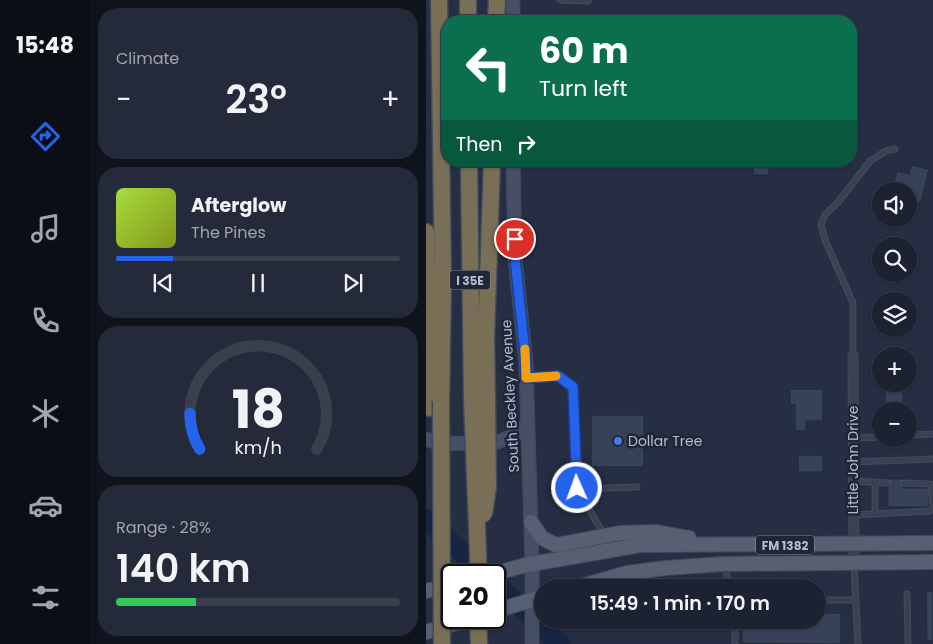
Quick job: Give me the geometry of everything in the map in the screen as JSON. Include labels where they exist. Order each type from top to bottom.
[{"type":"highway","name":"I 35E","points":[[439,0],[441,141]]},
{"type":"highway","points":[[468,0],[468,15]]},
{"type":"highway","points":[[496,0],[496,15]]},
{"type":"highway","name":"I 35E","points":[[436,405],[443,282],[441,167]]},
{"type":"highway","name":"I 35E","points":[[469,167],[479,400]]},
{"type":"highway","points":[[478,564],[488,487],[479,400],[486,338],[492,167]]},
{"type":"highway","points":[[426,232],[442,496],[442,644]]},
{"type":"highway","points":[[478,629],[478,644]]},
{"type":"main road","points":[[513,0],[513,15]]},
{"type":"main road","name":"South Beckley Avenue","points":[[513,167],[515,258],[526,363],[531,522],[529,565],[534,583]]},
{"type":"main road","points":[[426,439],[440,444],[497,442],[515,435],[527,424]]},
{"type":"main road","points":[[531,522],[542,538],[556,545],[620,533],[656,532],[717,544]]},
{"type":"main road","name":"FM 1382","points":[[506,571],[640,545],[933,543]]},
{"type":"main road","name":"FM 1382","points":[[606,579],[627,573],[666,568],[724,564],[933,562]]},
{"type":"main road","points":[[426,591],[441,587]]},
{"type":"main road","points":[[506,608],[534,599]]},
{"type":"main road","points":[[426,632],[441,628]]},
{"type":"main road","name":"South Beckley Avenue","points":[[532,644],[534,629]]},
{"type":"street","name":"Little John Drive","points":[[853,356],[854,563]]},
{"type":"lane","points":[[560,0],[588,1]]},
{"type":"lane","points":[[853,356],[853,303],[825,240],[821,224],[825,215],[839,201],[870,162],[886,151],[895,149]]},
{"type":"lane","points":[[526,378],[558,376],[573,387],[577,488],[605,536]]},
{"type":"lane","points":[[917,435],[933,434]]},
{"type":"lane","points":[[853,438],[872,437]]},
{"type":"lane","points":[[853,462],[933,459]]},
{"type":"lane","points":[[853,481],[888,482]]},
{"type":"lane","points":[[875,482],[875,513]]},
{"type":"lane","points":[[853,515],[930,511],[933,507],[931,484],[903,483]]},
{"type":"lane","points":[[577,488],[637,487]]},
{"type":"lane","points":[[854,563],[858,644]]},
{"type":"lane","points":[[724,564],[728,579]]},
{"type":"lane","points":[[907,594],[908,644]]},
{"type":"lane","points":[[826,600],[855,600]]},
{"type":"lane","points":[[735,629],[735,644]]},
{"type":"building","points":[[911,165],[929,169],[921,203],[917,202],[917,182],[894,182],[897,171],[909,174]]},
{"type":"building","points":[[753,167],[777,167],[777,169],[769,169],[769,175],[753,175]]},
{"type":"building","points":[[790,389],[823,389],[823,421],[806,421],[806,431],[795,431],[795,405],[790,405]]},
{"type":"building","points":[[885,392],[903,392],[903,402],[885,402]]},
{"type":"building","name":"Dollar Tree","points":[[591,415],[644,415],[644,467],[591,467]]},
{"type":"building","points":[[798,455],[823,455],[823,472],[798,472]]},
{"type":"building","points":[[888,479],[903,479],[903,488],[929,488],[929,507],[888,507]]},
{"type":"building","points":[[926,591],[933,591],[933,641],[927,641]]},
{"type":"building","points":[[826,613],[841,613],[841,644],[742,643],[742,629],[826,629]]},
{"type":"waterway","points":[[426,519],[474,564]]},
{"type":"waterway","points":[[506,593],[560,644]]},
{"type":"slow traffic","points":[[525,349],[526,378],[556,376]]},
{"type":"place","name":"Dollar Tree","points":[[618,441]]},
{"type":"route","points":[[515,239],[526,378],[558,376],[573,387],[577,488]]}]
